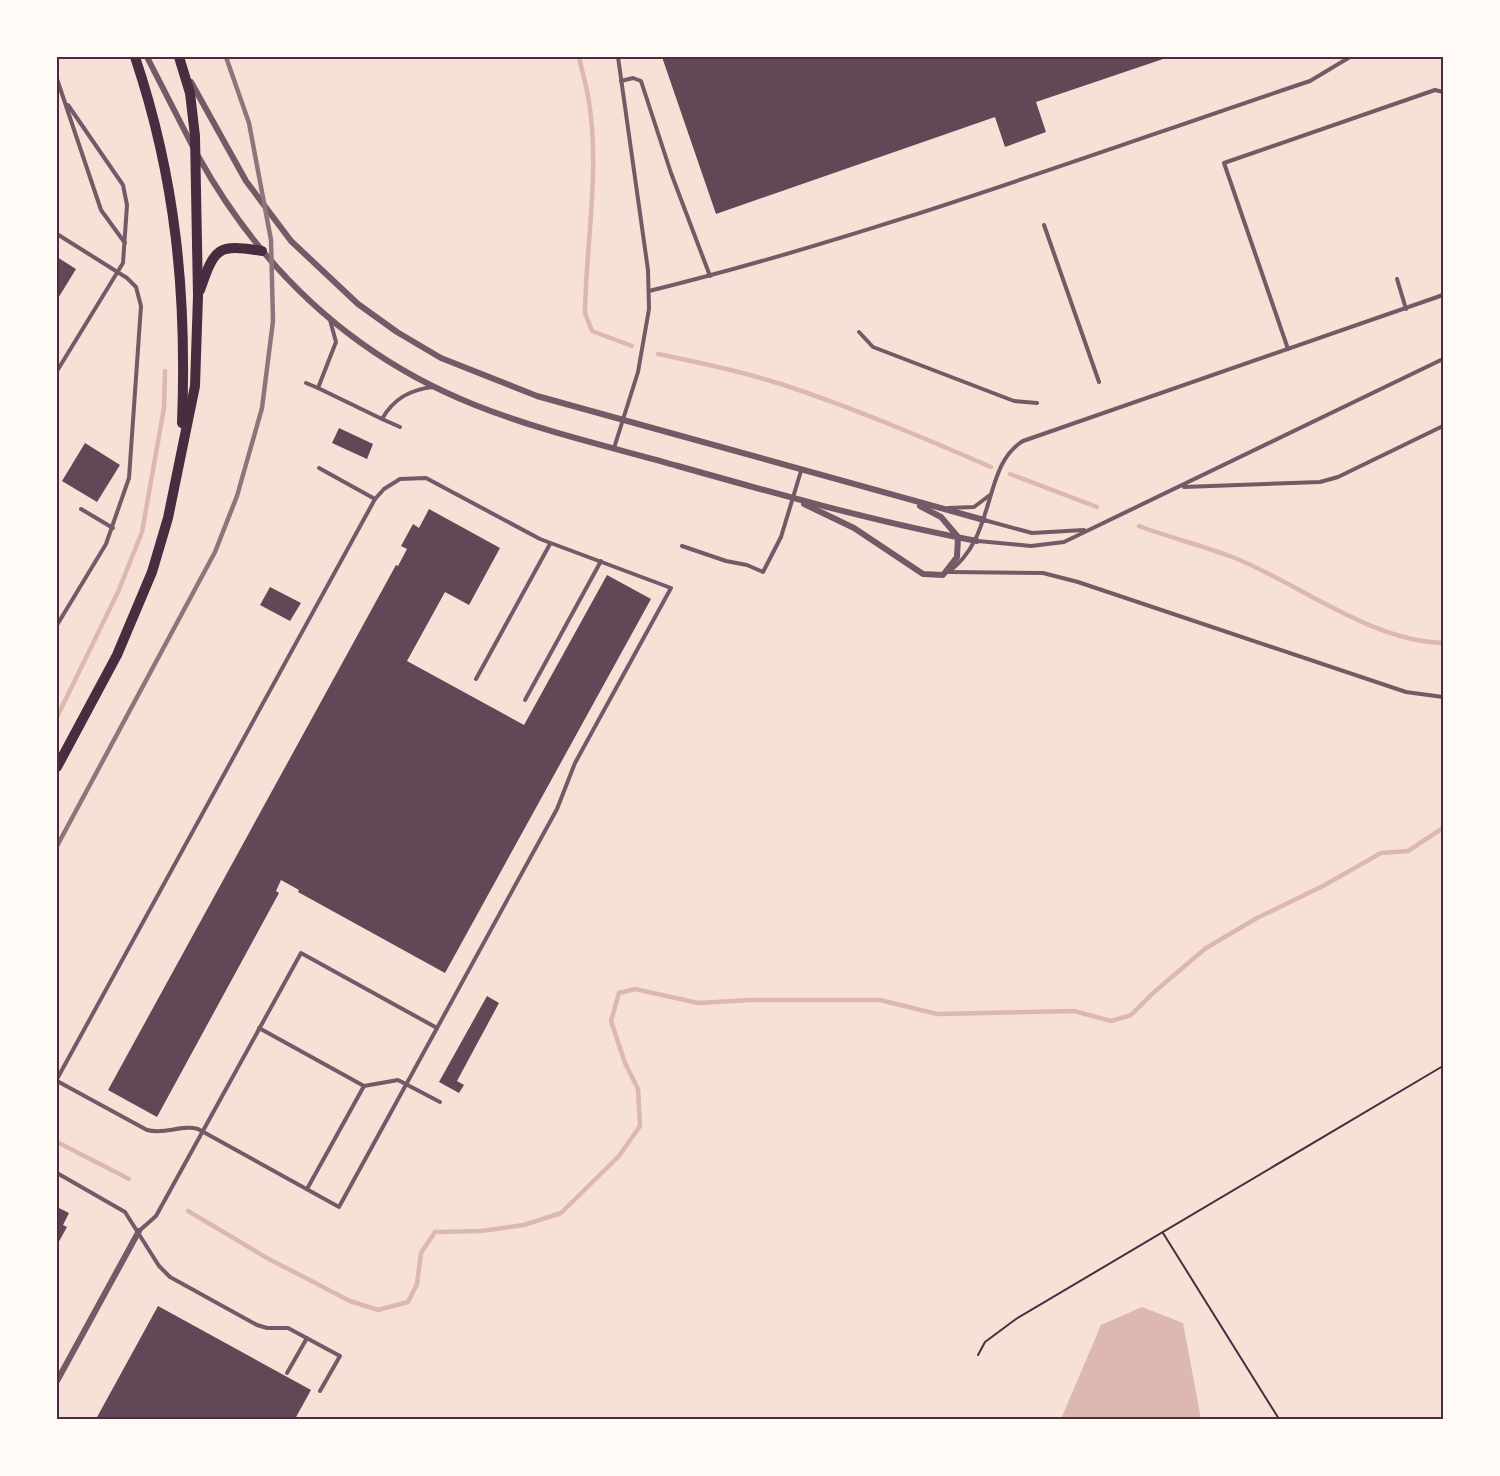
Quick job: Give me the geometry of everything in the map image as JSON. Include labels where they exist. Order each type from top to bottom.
[{"type":"main road","points":[[135,57],[164,156],[180,256],[184,362],[180,457]]},
{"type":"main road","points":[[57,767],[117,655],[136,613],[168,518],[195,386],[198,296],[195,152],[192,106],[181,61]]},
{"type":"main road","points":[[198,296],[210,263],[219,251],[233,246],[262,251]]},
{"type":"street","points":[[147,57],[195,152],[225,201],[262,251],[294,288],[330,320],[374,351],[435,387],[520,421],[614,448],[793,498],[977,541]]},
{"type":"street","points":[[181,61],[232,160],[267,213],[310,261],[358,304],[404,336],[464,369],[537,396],[984,520]]},
{"type":"street","points":[[793,498],[854,528],[923,574],[937,577],[948,572],[957,557],[958,537],[941,517],[913,502]]},
{"type":"street","points":[[57,1382],[139,1232]]},
{"type":"lane","points":[[614,448],[643,351],[649,291],[618,57]]},
{"type":"lane","points":[[649,291],[710,276],[913,214],[1310,81],[1350,57]]},
{"type":"lane","points":[[621,81],[633,78],[641,81],[671,173],[710,276]]},
{"type":"lane","points":[[57,79],[68,105],[81,156],[101,210],[126,244]]},
{"type":"lane","points":[[1288,349],[1224,163],[1435,90],[1443,92]]},
{"type":"lane","points":[[57,371],[118,272],[125,257],[126,244],[127,197],[123,185],[68,105]]},
{"type":"lane","points":[[1044,225],[1099,382]]},
{"type":"lane","points":[[57,234],[118,272],[136,287],[141,306],[132,462],[125,495],[113,528],[97,561],[57,625]]},
{"type":"lane","points":[[1396,279],[1406,309]]},
{"type":"lane","points":[[948,572],[977,541],[991,495],[1007,455],[1023,441],[1443,296]]},
{"type":"lane","points":[[318,388],[336,342],[330,320]]},
{"type":"lane","points":[[859,332],[873,347],[1014,401],[1037,403]]},
{"type":"lane","points":[[977,541],[1042,545],[1064,542],[1180,487],[1302,425],[1443,359]]},
{"type":"lane","points":[[306,383],[399,427]]},
{"type":"lane","points":[[382,419],[387,411],[408,392],[435,387]]},
{"type":"lane","points":[[1180,487],[1320,482],[1338,477],[1443,426]]},
{"type":"lane","points":[[318,468],[375,499]]},
{"type":"lane","points":[[682,546],[718,559],[747,564],[763,572],[781,537],[801,471]]},
{"type":"lane","points":[[426,478],[550,544],[671,588],[574,763],[557,809],[339,1207],[203,1132],[187,1127],[166,1132],[147,1130],[57,1080],[375,499],[384,489],[400,479],[426,478]]},
{"type":"lane","points":[[947,508],[974,507],[991,495]]},
{"type":"lane","points":[[81,509],[113,528]]},
{"type":"lane","points":[[984,520],[1032,532],[1088,529]]},
{"type":"lane","points":[[476,679],[550,544]]},
{"type":"lane","points":[[525,700],[601,561]]},
{"type":"lane","points":[[948,572],[1044,573],[1078,582],[1406,692],[1443,697]]},
{"type":"lane","points":[[139,1232],[156,1215],[301,953],[437,1028]]},
{"type":"lane","points":[[259,1028],[364,1086],[393,1080],[406,1084],[440,1102]]},
{"type":"lane","points":[[308,1189],[364,1086]]},
{"type":"lane","points":[[57,1173],[121,1209],[139,1232],[159,1266],[170,1277],[257,1325],[267,1328],[288,1328],[340,1356],[320,1391]]},
{"type":"lane","points":[[287,1373],[307,1338]]},
{"type":"path","points":[[978,1355],[985,1342],[1016,1319],[1443,1066]]},
{"type":"path","points":[[1163,1233],[1279,1419]]},
{"type":"shaded area","points":[[1142,1307],[1183,1323],[1201,1419],[1061,1419],[1101,1325]]},
{"type":"building","points":[[662,57],[1169,57],[1036,102],[1046,132],[1005,147],[995,117],[716,214]]},
{"type":"building","points":[[57,257],[76,269],[57,300]]},
{"type":"building","points":[[339,428],[373,444],[367,459],[332,443]]},
{"type":"building","points":[[85,443],[120,465],[97,502],[62,481]]},
{"type":"building","points":[[429,509],[500,548],[469,605],[445,592],[407,661],[524,725],[607,575],[651,599],[445,973],[298,892],[299,890],[281,880],[276,891],[279,893],[157,1117],[108,1090],[396,565],[398,566],[407,549],[401,546],[413,524],[419,528]]},
{"type":"building","points":[[270,587],[301,603],[290,621],[260,605]]},
{"type":"building","points":[[487,996],[499,1003],[457,1081],[464,1085],[459,1093],[439,1082]]},
{"type":"building","points":[[57,1207],[69,1213],[63,1225],[67,1227],[57,1245]]},
{"type":"building","points":[[158,1306],[311,1390],[295,1419],[96,1419]]},
{"type":"waterway","points":[[579,57],[589,102],[593,155],[585,313],[592,331],[632,346]]},
{"type":"waterway","points":[[658,354],[707,364],[787,386],[864,414],[991,467]]},
{"type":"waterway","points":[[57,717],[118,592],[142,532],[164,408],[165,371]]},
{"type":"waterway","points":[[1010,474],[1097,507]]},
{"type":"waterway","points":[[1139,526],[1235,558],[1337,610],[1389,633],[1416,640],[1443,643]]},
{"type":"waterway","points":[[188,1211],[267,1258],[350,1301],[378,1310],[408,1302],[417,1284],[421,1253],[435,1232],[481,1231],[524,1225],[561,1213],[619,1156],[640,1126],[638,1089],[625,1063],[611,1021],[619,993],[635,989],[698,1003],[751,1000],[880,1000],[937,1014],[1074,1011],[1111,1021],[1131,1015],[1206,948],[1257,918],[1323,886],[1381,853],[1408,851],[1443,828]]},
{"type":"waterway","points":[[57,1142],[129,1179]]},
{"type":"railway","points":[[57,846],[215,552],[237,496],[262,408],[273,321],[271,240],[249,123],[226,57]]}]
